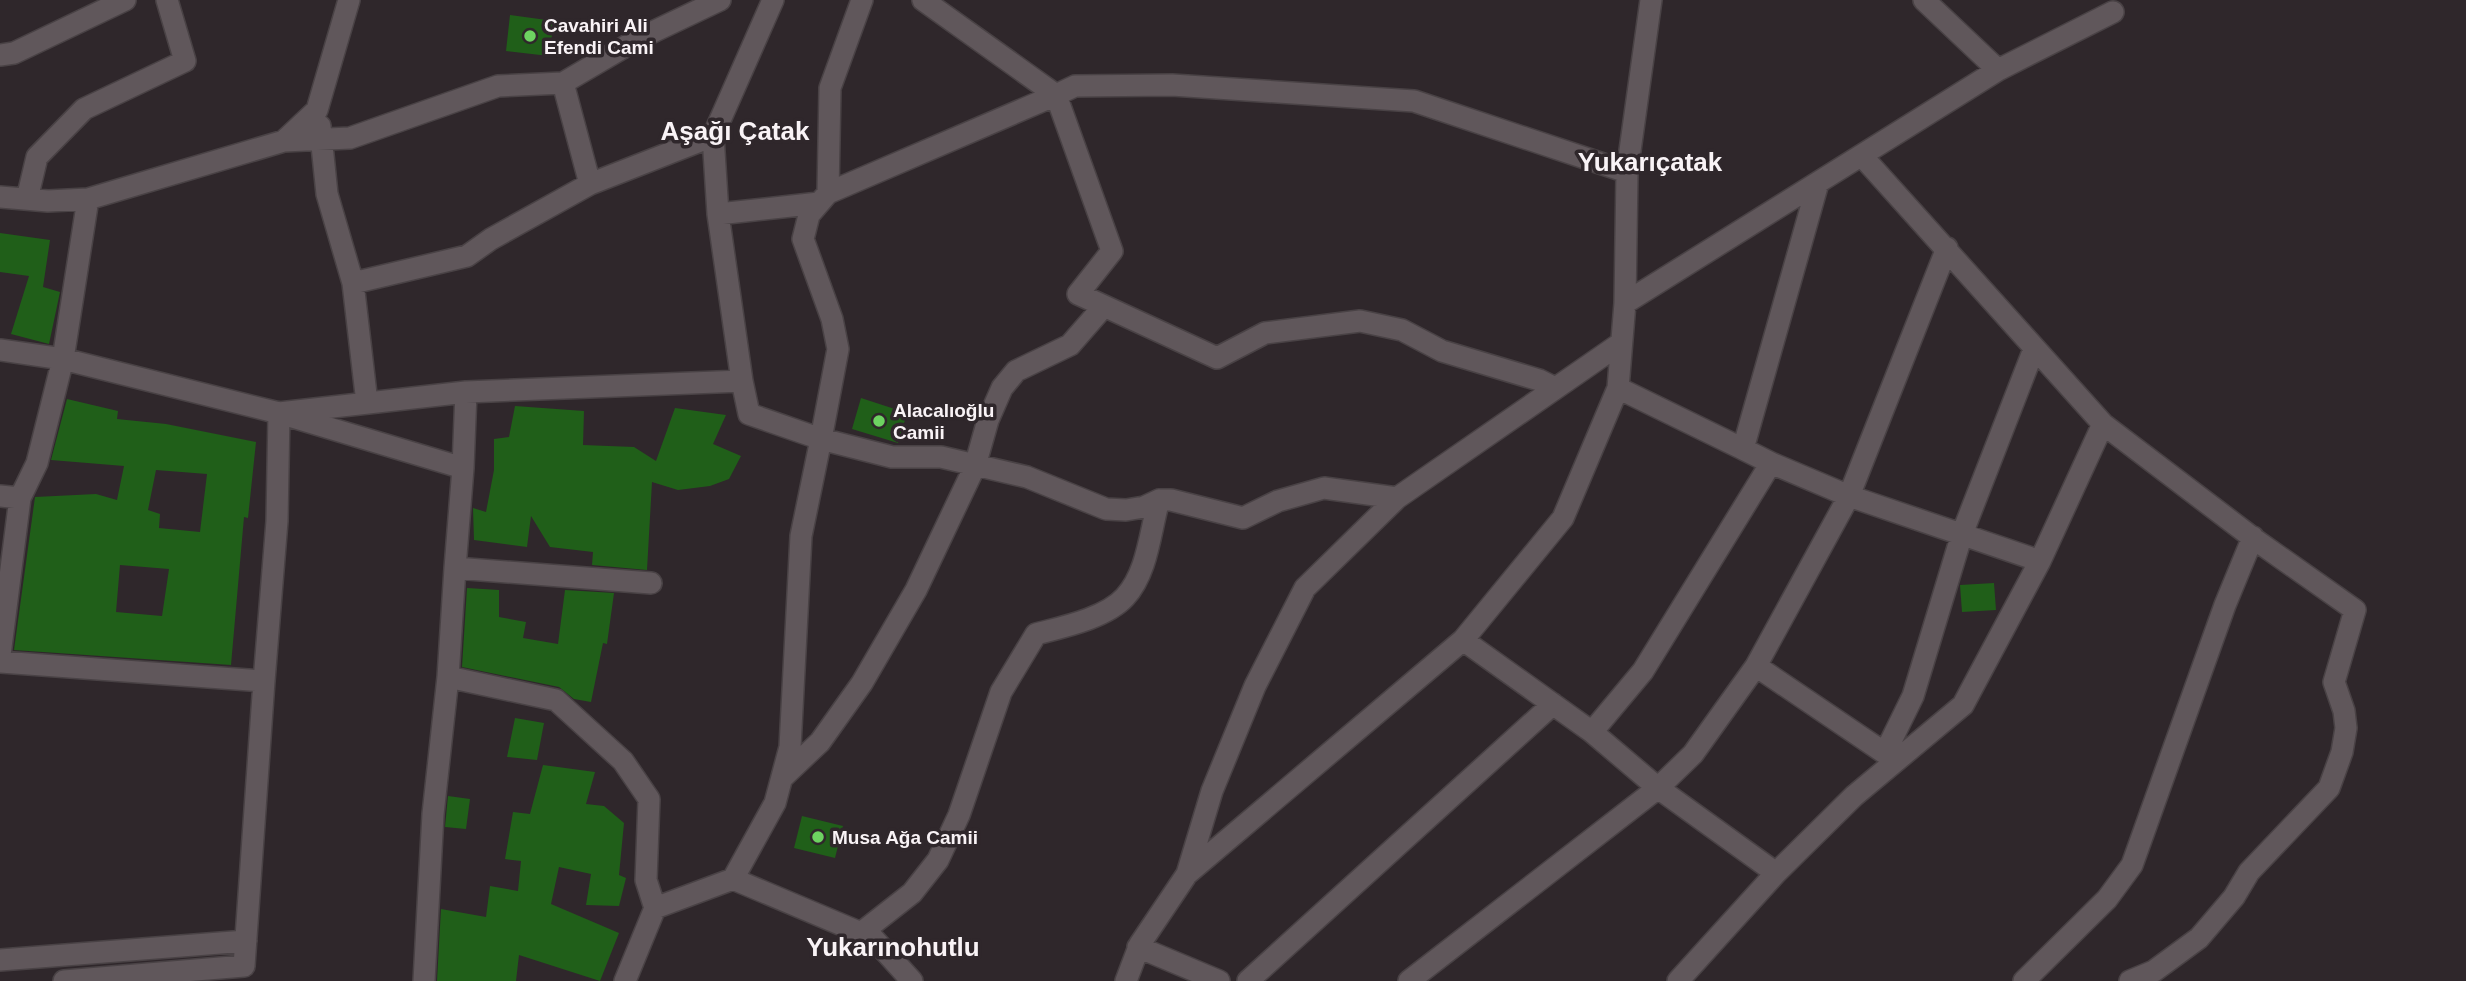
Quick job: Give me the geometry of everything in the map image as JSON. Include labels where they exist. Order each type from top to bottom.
[{"type":"street","points":[[0,55],[15,53],[125,0]]},
{"type":"street","points":[[27,199],[37,157],[83,108],[185,61],[167,0]]},
{"type":"street","points":[[349,0],[317,110],[324,139],[327,194],[353,283],[367,403]]},
{"type":"street","points":[[0,197],[88,199],[284,141],[349,138],[498,86],[563,83],[638,39],[720,0]]},
{"type":"street","points":[[773,0],[713,136],[718,214],[749,414],[821,439],[892,457],[941,457],[1027,477],[1106,509],[1144,507],[1158,500],[1197,505],[1243,518],[1278,501],[1324,488],[1397,498]]},
{"type":"street","points":[[655,908],[733,879],[775,803],[790,747],[801,536],[828,413],[838,349],[832,319],[803,239],[808,215],[823,198],[830,88],[862,0]]},
{"type":"street","points":[[923,0],[1056,95],[1112,251],[1078,293],[1217,358],[1265,333],[1360,321],[1402,330],[1441,351],[1539,380],[1555,388]]},
{"type":"street","points":[[1126,981],[1138,947],[1187,874],[1463,640],[1563,518],[1618,388],[1625,303],[1628,172],[1651,0]]},
{"type":"street","points":[[1924,0],[1998,70]]},
{"type":"street","points":[[1625,303],[1998,70],[2113,12]]},
{"type":"street","points":[[563,83],[590,184]]},
{"type":"street","points":[[718,214],[823,198],[1075,86],[1172,85],[1414,101],[1628,172]]},
{"type":"street","points":[[284,141],[317,110]]},
{"type":"street","points":[[353,283],[467,256],[491,239],[590,184],[713,136]]},
{"type":"street","points":[[1862,156],[2104,424],[2355,610],[2334,682],[2344,711],[2346,728],[2342,752],[2329,788],[2249,872],[2234,897],[2199,938],[2154,971],[2130,981]]},
{"type":"street","points":[[1743,449],[1818,183]]},
{"type":"street","points":[[0,655],[10,497],[37,463],[63,359],[88,199]]},
{"type":"street","points":[[1409,981],[1658,788],[1693,754],[1756,666],[1849,496],[1947,248]]},
{"type":"street","points":[[782,778],[820,742],[862,683],[916,590],[975,466],[988,420],[1002,388],[1016,372],[1070,345],[1104,306]]},
{"type":"street","points":[[1187,874],[1212,791],[1255,686],[1305,588],[1397,498],[1621,344]]},
{"type":"street","points":[[1890,756],[1913,696],[1962,534],[2034,349]]},
{"type":"street","points":[[0,350],[63,359],[279,413],[463,468]]},
{"type":"street","points":[[279,413],[466,392],[742,381]]},
{"type":"street","points":[[1618,388],[1771,463],[1849,496],[2040,561]]},
{"type":"street","points":[[424,981],[433,814],[448,677],[466,392]]},
{"type":"street","points":[[64,981],[246,973],[246,941],[276,521],[279,413]]},
{"type":"street","points":[[1678,981],[1776,873],[1890,756],[1963,705],[2040,561],[2104,424]]},
{"type":"street","points":[[1592,732],[1643,671],[1771,463]]},
{"type":"street","points":[[861,933],[912,893],[938,860],[959,815],[1001,692],[1036,634],[1088,620],[1125,598],[1143,566],[1158,500]]},
{"type":"street","points":[[2024,981],[2107,899],[2132,865],[2220,618],[2253,537]]},
{"type":"street","points":[[455,568],[651,583]]},
{"type":"street","points":[[1463,640],[1592,732],[1658,788],[1776,873]]},
{"type":"street","points":[[0,662],[264,681]]},
{"type":"street","points":[[1756,666],[1890,756]]},
{"type":"street","points":[[448,677],[556,700],[623,761],[649,799],[646,880],[655,908],[625,981]]},
{"type":"street","points":[[1248,981],[1553,704]]},
{"type":"street","points":[[733,879],[873,938],[912,981]]},
{"type":"street","points":[[0,960],[246,941]]},
{"type":"street","points":[[1138,947],[1219,981]]},
{"type":"building","name":"Cavahiri Ali Efendi Cami","points":[[510,15],[554,21],[549,56],[506,51]]},
{"type":"building","points":[[0,233],[50,240],[43,287],[60,292],[49,344],[11,334],[29,276],[0,272]]},
{"type":"building","name":"Alacalıoğlu Camii","points":[[861,398],[907,413],[898,443],[852,429]]},
{"type":"building","points":[[67,399],[118,411],[117,419],[166,424],[256,442],[248,518],[244,517],[231,665],[14,650],[35,497],[96,494],[117,500],[124,466],[51,460]],"holes":[[[156,470],[207,474],[200,532],[159,528],[160,514],[148,510]],[[120,565],[169,569],[162,616],[116,612]]]},
{"type":"building","points":[[515,406],[584,411],[583,445],[634,447],[656,461],[675,408],[726,415],[713,444],[741,456],[729,479],[710,486],[678,490],[652,482],[647,570],[592,565],[593,552],[550,547],[531,516],[527,547],[474,540],[473,508],[486,512],[494,470],[494,439],[509,437]]},
{"type":"building","points":[[1994,583],[1996,610],[1962,612],[1960,585]]},
{"type":"building","points":[[467,588],[499,590],[499,617],[526,622],[523,638],[558,644],[565,590],[614,593],[607,644],[603,643],[591,702],[574,699],[559,687],[462,667]]},
{"type":"building","points":[[515,718],[544,723],[537,760],[507,757]]},
{"type":"building","points":[[543,765],[595,772],[586,804],[604,806],[624,823],[619,875],[626,878],[619,906],[586,905],[591,874],[559,867],[551,904],[619,933],[600,981],[519,955],[516,981],[437,981],[441,909],[486,917],[490,886],[518,891],[521,861],[505,859],[513,812],[530,814]]},
{"type":"building","points":[[448,796],[470,799],[466,829],[445,827]]},
{"type":"building","name":"Musa Ağa Camii","points":[[802,816],[843,826],[835,858],[794,848]]},
{"type":"place","name":"Cavahiri Ali Efendi Cami","points":[[530,36]]},
{"type":"place","name":"Alacalıoğlu Camii","points":[[879,421]]},
{"type":"place","name":"Musa Ağa Camii","points":[[818,837]]},
{"type":"district","name":"Aşağı Çatak","points":[[735,131]]},
{"type":"district","name":"Yukarıçatak","points":[[1650,162]]},
{"type":"district","name":"Yukarınohutlu","points":[[893,947]]}]
